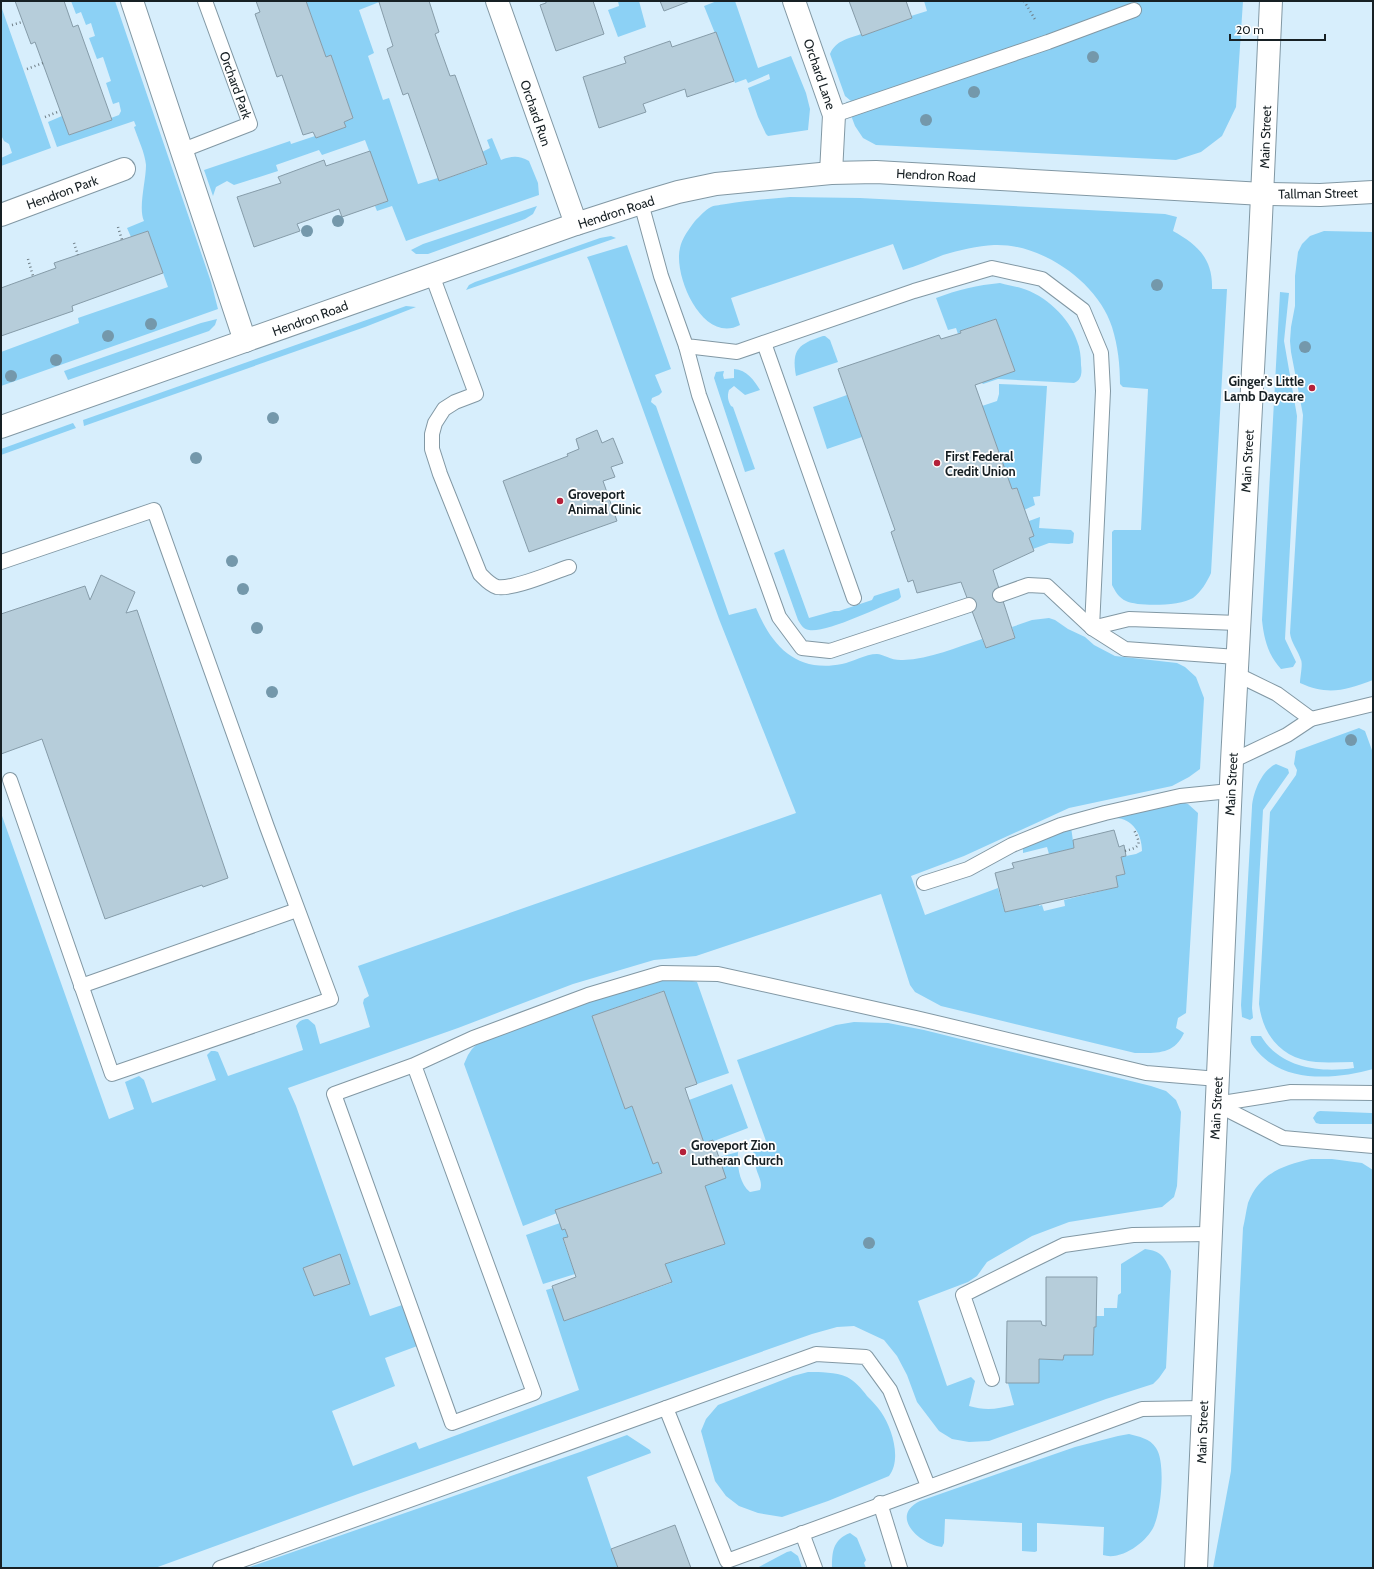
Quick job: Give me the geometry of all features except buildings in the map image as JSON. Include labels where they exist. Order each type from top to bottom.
[{"type":"street","points":[[132,1],[183,150],[245,341]]},
{"type":"street","name":"Orchard Run","points":[[497,1],[576,224]]},
{"type":"street","name":"Orchard Lane","points":[[794,1],[834,115],[831,173]]},
{"type":"street","name":"Main Street","points":[[1196,1568],[1238,623],[1263,194],[1271,1]]},
{"type":"street","name":"Hendron Park","points":[[1,215],[124,169]]},
{"type":"street","name":"Hendron Road","points":[[1,427],[576,224],[678,192],[716,184],[831,173],[876,172],[1263,194]]},
{"type":"street","name":"Tallman Street","points":[[1263,194],[1320,195],[1373,192]]},
{"type":"lane","name":"Orchard Park","points":[[183,150],[250,124],[205,1]]},
{"type":"lane","points":[[834,115],[1048,42],[1134,10]]},
{"type":"lane","points":[[641,203],[661,276],[686,346],[699,395],[779,618],[802,648],[830,651],[970,605]]},
{"type":"lane","points":[[686,346],[737,352],[914,291],[992,268],[1042,280],[1083,310],[1101,353],[1103,391],[1092,628]]},
{"type":"lane","points":[[432,274],[476,394],[455,402],[444,409],[435,423],[432,434],[432,449],[440,474],[480,574],[489,583],[497,587],[512,587],[569,567]]},
{"type":"lane","points":[[764,343],[854,598]]},
{"type":"lane","points":[[1,562],[154,510],[297,910],[331,999],[112,1074],[10,780]]},
{"type":"lane","points":[[1000,595],[1028,585],[1047,586],[1092,628],[1125,649],[1237,665],[1311,719]]},
{"type":"lane","points":[[1092,628],[1129,619],[1238,623]]},
{"type":"lane","points":[[1232,761],[1287,735],[1311,719],[1373,705]]},
{"type":"lane","points":[[924,884],[968,868],[1012,845],[1061,825],[1105,813],[1180,796],[1230,791]]},
{"type":"lane","points":[[81,986],[297,910]]},
{"type":"lane","points":[[414,1064],[534,1393],[452,1423],[334,1094],[414,1064],[473,1038],[588,995],[662,973],[718,974],[916,1018],[1146,1073],[1218,1079]]},
{"type":"lane","points":[[1216,1104],[1291,1092],[1373,1094]]},
{"type":"lane","points":[[1216,1104],[1283,1138],[1373,1146]]},
{"type":"lane","points":[[992,1379],[963,1295],[1064,1245],[1133,1235],[1211,1234]]},
{"type":"lane","points":[[220,1568],[816,1354],[866,1357],[890,1390],[928,1486]]},
{"type":"lane","points":[[666,1408],[726,1561],[880,1503],[1142,1408],[1203,1408]]},
{"type":"lane","points":[[880,1503],[900,1568]]},
{"type":"lane","points":[[802,1533],[815,1568]]},
{"type":"lane","points":[[1191,1568],[1196,1568]]},
{"type":"path","points":[[12,25],[22,22]]},
{"type":"path","points":[[27,69],[43,63]]},
{"type":"path","points":[[44,117],[60,111]]},
{"type":"path","points":[[118,227],[122,240]]},
{"type":"path","points":[[74,242],[78,255]]},
{"type":"path","points":[[28,258],[33,276]]},
{"type":"shaded area","points":[[71,1],[115,1],[211,282],[218,309],[1,386],[1,352],[79,323],[78,318],[168,287],[148,231],[131,237],[127,228],[144,221],[142,216],[142,202],[146,165],[143,151],[134,127],[136,126],[134,121],[57,147],[48,122],[62,116],[69,135],[112,120],[111,118],[119,115],[121,111],[119,102],[113,104],[106,83],[111,81],[103,57],[97,59],[89,38],[95,36],[91,23],[86,25],[81,12],[76,14]]},
{"type":"shaded area","points":[[306,1],[382,1],[359,10],[374,53],[368,56],[383,100],[389,98],[418,184],[438,178],[439,181],[486,165],[482,152],[490,148],[487,140],[492,138],[501,160],[515,157],[529,161],[538,183],[539,195],[406,241],[392,206],[377,211],[375,206],[388,201],[365,140],[322,155],[319,150],[276,165],[278,171],[234,185],[227,181],[216,187],[213,196],[204,170],[290,141],[291,144],[315,136],[316,138],[346,127],[344,122],[353,118],[331,55],[326,57]]},
{"type":"shaded area","points":[[618,1],[639,1],[646,27],[618,37],[608,10],[619,6]]},
{"type":"shaded area","points":[[717,1],[735,1],[758,68],[791,56],[806,93],[810,109],[808,130],[768,136],[766,134],[758,117],[748,88],[770,79],[769,74],[748,83],[746,79],[735,83],[704,6]]},
{"type":"shaded area","points":[[924,1],[1243,1],[1236,107],[1222,136],[1201,152],[1176,160],[876,145],[863,138],[855,126],[846,102],[851,101],[845,96],[830,54],[839,43],[843,41],[861,34],[862,36],[927,11]]},
{"type":"shaded area","points":[[1,6],[51,148],[1,166],[1,158],[12,153],[9,144],[4,141],[1,135]]},
{"type":"shaded area","points":[[790,197],[860,198],[1165,214],[1177,217],[1173,231],[1197,248],[1207,261],[1212,278],[1212,289],[1227,289],[1211,573],[1199,593],[1187,601],[1179,603],[1149,605],[1132,603],[1124,600],[1112,585],[1112,532],[1114,530],[1141,530],[1148,389],[1123,387],[1120,384],[1116,341],[1105,310],[1081,281],[1065,268],[1048,258],[1012,246],[994,245],[975,247],[949,253],[903,270],[893,244],[731,298],[740,325],[727,329],[714,325],[703,317],[686,290],[681,275],[679,260],[680,248],[690,227],[703,213],[713,206]]},
{"type":"shaded area","points":[[537,206],[533,214],[525,219],[428,254],[416,254],[411,250],[423,244]]},
{"type":"shaded area","points":[[1324,231],[1373,232],[1373,680],[1354,687],[1337,690],[1320,689],[1300,683],[1302,662],[1290,633],[1303,415],[1290,341],[1295,306],[1295,276],[1298,252],[1302,244],[1310,236]]},
{"type":"shaded area","points":[[611,236],[616,238],[466,290],[469,285],[475,282],[600,238]]},
{"type":"shaded area","points":[[627,245],[671,369],[655,375],[662,392],[652,398],[651,402],[656,406],[729,615],[756,608],[762,622],[770,634],[778,645],[788,654],[811,664],[826,666],[846,663],[873,654],[879,654],[899,660],[913,659],[943,652],[982,639],[986,648],[1015,638],[1012,627],[1032,620],[1049,618],[1085,637],[1094,645],[1115,656],[1177,663],[1185,667],[1196,677],[1204,698],[1200,769],[1189,777],[1172,786],[1069,808],[964,856],[911,876],[925,915],[998,888],[1005,912],[1039,904],[1039,906],[1042,905],[1044,911],[1065,906],[1064,900],[1118,887],[1116,876],[1125,874],[1121,857],[1136,854],[1142,851],[1142,845],[1135,828],[1127,821],[1115,818],[1099,821],[1179,801],[1188,804],[1198,813],[1186,1013],[1178,1018],[1176,1028],[1184,1033],[1180,1040],[1170,1049],[1150,1053],[1135,1053],[941,1006],[915,992],[910,985],[881,894],[696,956],[654,960],[573,984],[458,1028],[288,1088],[296,1106],[370,1316],[405,1304],[420,1345],[385,1358],[395,1386],[332,1411],[353,1466],[416,1442],[419,1449],[579,1390],[546,1290],[553,1288],[564,1321],[671,1283],[665,1264],[725,1244],[705,1186],[719,1157],[738,1152],[738,1168],[743,1184],[750,1192],[760,1190],[761,1182],[756,1168],[752,1146],[766,1141],[737,1060],[836,1025],[854,1022],[888,1023],[924,1030],[1151,1086],[1166,1091],[1176,1100],[1181,1112],[1177,1186],[1174,1197],[1162,1207],[1069,1222],[1032,1236],[987,1262],[977,1276],[968,1282],[918,1301],[947,1386],[971,1377],[975,1381],[969,1406],[986,1409],[1014,1405],[1008,1383],[1039,1383],[1039,1359],[1063,1360],[1064,1355],[1093,1355],[1096,1316],[1104,1316],[1104,1308],[1117,1308],[1118,1295],[1121,1293],[1121,1264],[1145,1249],[1155,1251],[1161,1255],[1171,1271],[1166,1368],[1153,1384],[1106,1399],[989,1441],[969,1442],[952,1439],[939,1431],[917,1402],[907,1375],[897,1356],[884,1340],[854,1326],[837,1327],[812,1334],[358,1494],[155,1568],[1,1568],[1,813],[109,1119],[134,1109],[125,1082],[139,1076],[144,1080],[152,1103],[216,1080],[207,1055],[211,1051],[218,1052],[228,1076],[303,1050],[296,1026],[302,1020],[308,1019],[315,1025],[320,1044],[370,1027],[363,1003],[364,999],[369,996],[358,966],[796,813],[719,619],[587,257]]},
{"type":"shaded area","points":[[1000,283],[1030,291],[1055,308],[1062,316],[1073,332],[1080,350],[1081,373],[1077,382],[998,379],[983,384],[981,382],[1015,371],[996,319],[960,331],[961,333],[958,334],[956,328],[948,330],[936,298],[968,288]]},
{"type":"shaded area","points":[[1280,292],[1289,293],[1284,341],[1297,416],[1285,639],[1296,662],[1293,667],[1281,669],[1267,646],[1262,620]]},
{"type":"shaded area","points":[[406,306],[416,307],[365,327],[84,426],[83,420]]},
{"type":"shaded area","points":[[217,319],[215,325],[209,331],[68,380],[64,371],[201,323]]},
{"type":"shaded area","points":[[823,336],[830,340],[838,362],[796,376],[795,359],[799,349],[808,342]]},
{"type":"shaded area","points":[[734,369],[746,373],[753,379],[760,390],[745,395],[734,386],[728,392],[729,402],[733,407],[755,469],[745,472],[714,378],[716,372],[724,371],[724,379],[734,378]]},
{"type":"shaded area","points":[[999,384],[1047,386],[1040,496],[1033,497],[1035,505],[1024,510],[1017,488],[1012,489],[982,406],[997,401]]},
{"type":"shaded area","points":[[847,395],[862,437],[827,449],[813,407]]},
{"type":"shaded area","points":[[73,423],[76,428],[1,455],[1,449]]},
{"type":"shaded area","points":[[1040,517],[1039,528],[1071,530],[1074,533],[1073,543],[1049,543],[1033,549],[1029,538],[1029,521]]},
{"type":"shaded area","points":[[784,549],[809,618],[839,611],[872,600],[874,596],[899,588],[901,597],[898,600],[828,628],[817,630],[805,629],[798,620],[774,553]]},
{"type":"shaded area","points":[[1359,728],[1365,731],[1373,753],[1373,1069],[1344,1075],[1312,1076],[1297,1074],[1283,1070],[1270,1062],[1258,1052],[1251,1042],[1251,1036],[1261,1036],[1269,1047],[1279,1055],[1290,1062],[1302,1066],[1328,1070],[1354,1068],[1353,1062],[1316,1062],[1304,1060],[1285,1051],[1270,1036],[1261,1016],[1259,1004],[1270,812],[1296,775],[1297,770],[1294,764],[1296,751]]},
{"type":"shaded area","points":[[1276,764],[1288,769],[1289,773],[1263,810],[1252,1008],[1253,1018],[1250,1020],[1242,1017],[1241,1005],[1252,807],[1254,795],[1259,782],[1266,771]]},
{"type":"shaded area","points":[[1071,827],[1074,848],[1049,854],[1047,847],[1023,853],[1023,848],[1026,845]]},
{"type":"shaded area","points":[[683,979],[697,982],[729,1073],[697,1084],[663,991],[592,1016],[625,1109],[632,1106],[653,1163],[658,1162],[662,1173],[523,1226],[464,1064],[468,1055],[476,1045],[489,1038],[564,1010],[635,986],[652,982]]},
{"type":"shaded area","points":[[732,1084],[748,1128],[714,1141],[704,1143],[689,1100]]},
{"type":"shaded area","points":[[1317,1112],[1373,1113],[1373,1124],[1316,1123],[1313,1118]]},
{"type":"shaded area","points":[[1311,1159],[1332,1159],[1362,1163],[1373,1170],[1373,1568],[1213,1568],[1231,1471],[1243,1228],[1248,1203],[1259,1185],[1273,1172],[1291,1164]]},
{"type":"shaded area","points":[[560,1223],[565,1229],[568,1237],[563,1239],[575,1274],[543,1284],[526,1235]]},
{"type":"shaded area","points":[[808,1372],[823,1372],[842,1375],[858,1385],[881,1412],[889,1426],[895,1452],[893,1469],[889,1476],[828,1501],[782,1517],[758,1513],[739,1506],[726,1496],[715,1481],[701,1431],[706,1419],[718,1405],[793,1376]]},
{"type":"shaded area","points":[[1129,1434],[1147,1440],[1154,1445],[1159,1455],[1162,1475],[1159,1509],[1154,1526],[1151,1532],[1140,1544],[1125,1553],[1110,1556],[1103,1555],[1104,1527],[1037,1523],[1037,1551],[1035,1552],[1022,1551],[1022,1523],[945,1519],[944,1543],[942,1547],[924,1541],[911,1528],[907,1521],[907,1514],[911,1507],[920,1501],[1075,1447]]},
{"type":"shaded area","points":[[627,1435],[650,1450],[651,1453],[587,1477],[618,1568],[247,1568],[580,1452]]},
{"type":"shaded area","points":[[850,1533],[857,1538],[866,1560],[864,1563],[866,1568],[832,1568],[833,1551],[837,1543],[840,1539]]},
{"type":"shaded area","points":[[791,1551],[798,1556],[802,1568],[757,1568],[787,1552]]},
{"type":"place","name":"Ginger's Little Lamb Daycare","points":[[1312,388]]},
{"type":"place","name":"First Federal Credit Union","points":[[937,463]]},
{"type":"place","name":"Groveport Animal Clinic","points":[[560,501]]},
{"type":"place","name":"Groveport Zion Lutheran Church","points":[[683,1152]]}]
